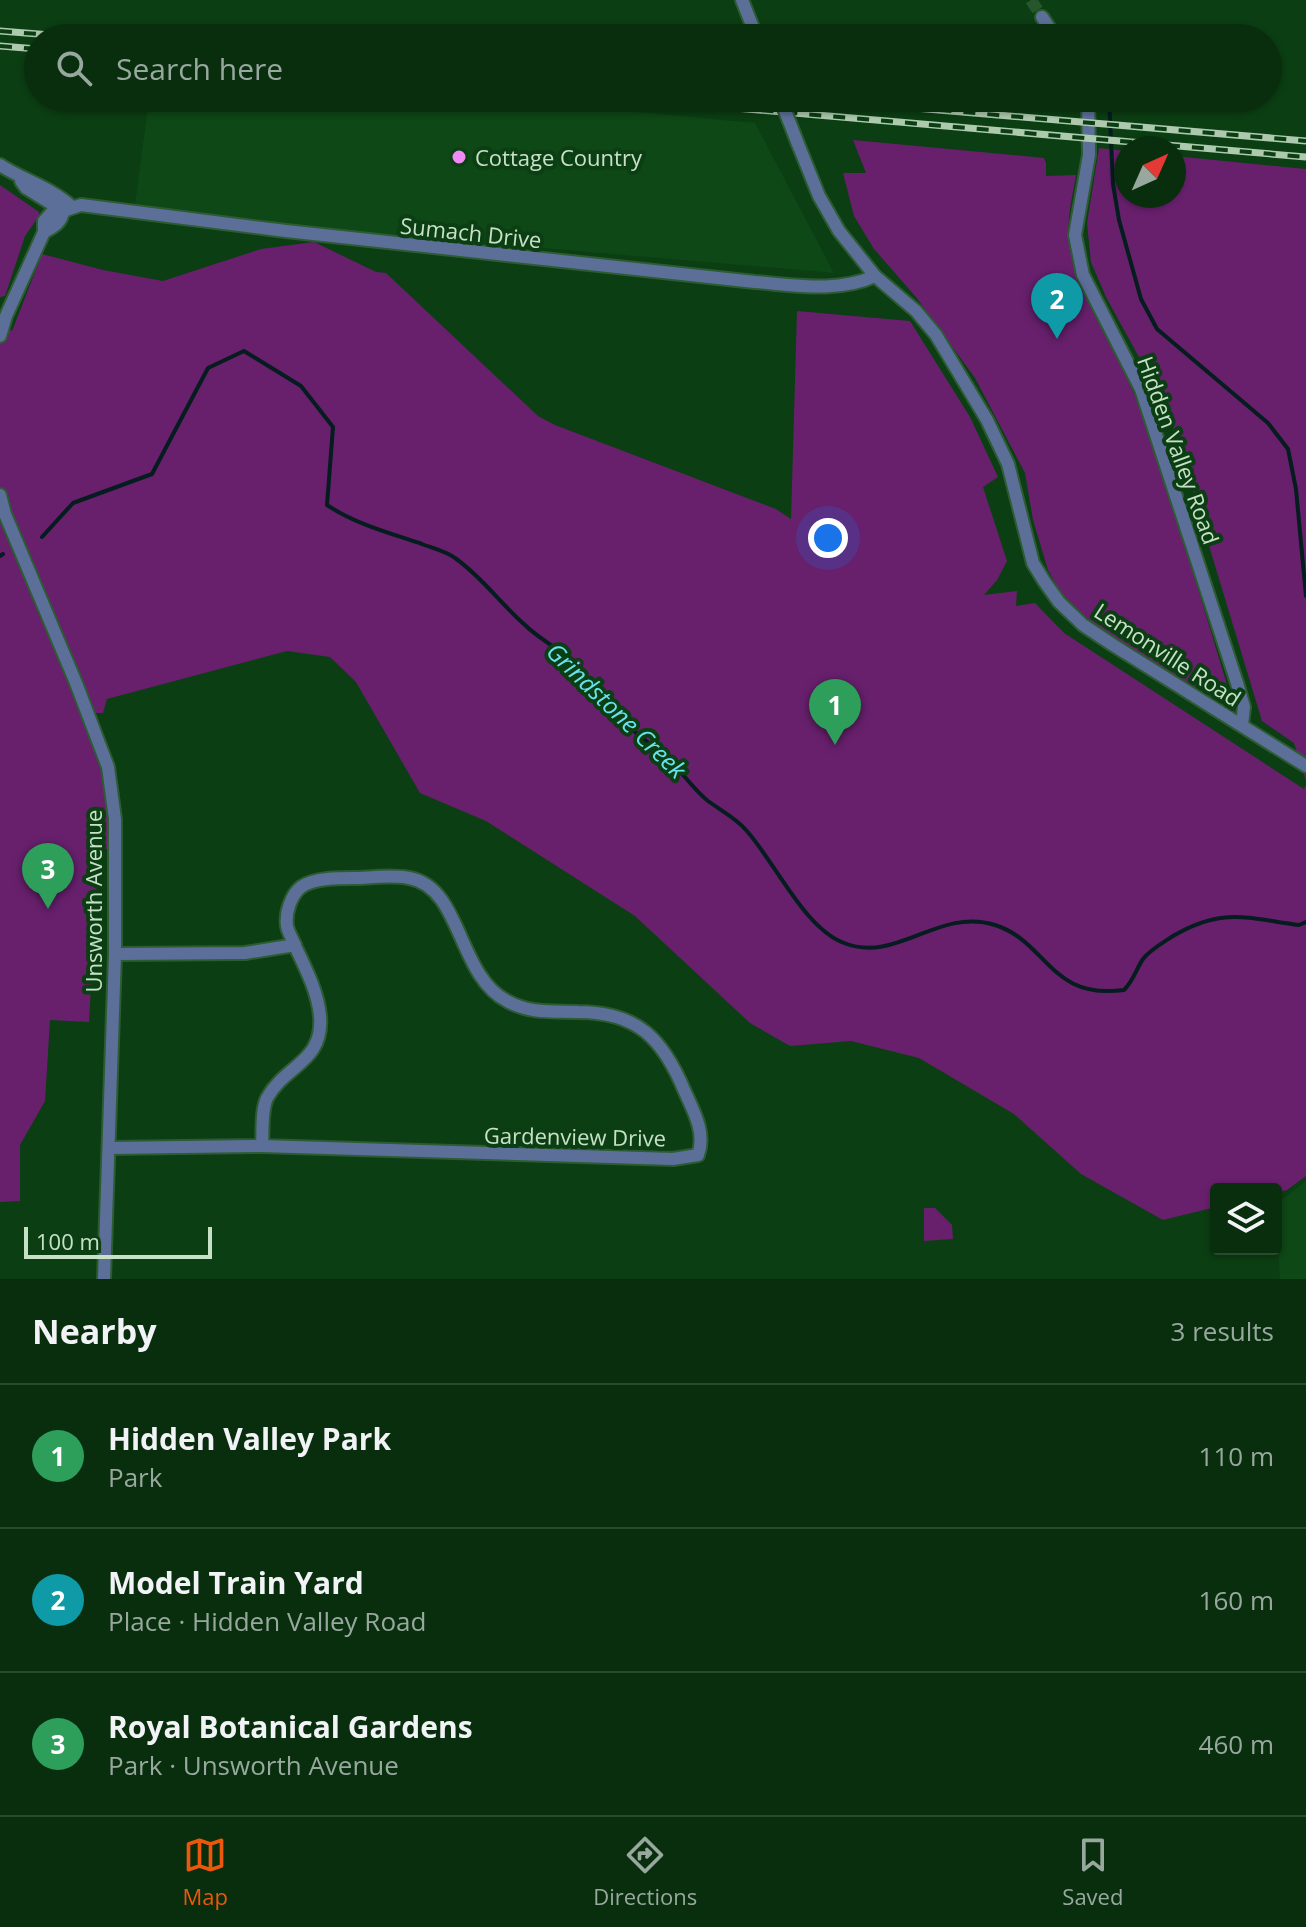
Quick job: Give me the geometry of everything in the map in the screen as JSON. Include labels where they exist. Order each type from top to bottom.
[{"type":"street","points":[[742,0],[751,24]]},
{"type":"street","points":[[1042,17],[1047,24]]},
{"type":"street","name":"Lemonville Road","points":[[785,112],[819,196],[839,231],[875,276],[916,311],[936,335],[987,420],[1008,464],[1033,563],[1059,602],[1083,625],[1306,766]]},
{"type":"street","name":"Hidden Valley Road","points":[[1088,112],[1089,155],[1075,235],[1083,275],[1141,389],[1237,683],[1244,707],[1242,725]]},
{"type":"street","points":[[0,165],[26,188],[67,208]]},
{"type":"street","name":"Sumach Drive","points":[[67,208],[81,205],[286,231],[755,282],[825,287],[875,276]]},
{"type":"street","points":[[0,336],[3,314],[44,232],[44,221],[54,210],[67,208]]},
{"type":"street","name":"Unsworth Avenue","points":[[0,495],[14,537],[108,767],[115,819],[115,954],[104,1279]]},
{"type":"street","name":"Gardenview Drive","points":[[109,1148],[262,1146],[673,1159],[698,1155],[702,1143],[699,1124],[672,1061],[642,1027],[607,1015],[547,1013],[527,1010],[505,1001],[489,988],[476,971],[448,907],[431,890],[412,878],[323,880],[301,887],[289,904],[287,926],[311,981],[320,1016],[318,1043],[306,1059],[276,1084],[265,1102],[262,1146]]},
{"type":"street","points":[[115,954],[245,953],[295,945]]},
{"type":"shaded area","points":[[147,112],[637,112],[755,123],[834,273],[134,213]]},
{"type":"shaded area","points":[[853,140],[1044,158],[1046,176],[1076,175],[1069,221],[1073,259],[1089,303],[1140,409],[1235,711],[1115,639],[1064,600],[1048,570],[1033,520],[1025,473],[975,378],[916,297],[874,249],[854,216],[843,173],[866,173]]},
{"type":"shaded area","points":[[1099,148],[1114,150],[1114,208],[1186,208],[1186,157],[1306,169],[1306,781],[1294,743],[1262,721],[1168,410],[1106,297],[1091,262],[1087,223]]},
{"type":"shaded area","points":[[0,185],[39,212],[39,216],[25,236],[5,296],[0,297]]},
{"type":"shaded area","points":[[314,242],[376,272],[386,273],[538,416],[776,509],[791,519],[797,311],[910,321],[970,417],[998,477],[983,487],[1007,561],[984,595],[1017,591],[1016,606],[1035,603],[1064,633],[1304,789],[1306,785],[1306,1176],[1282,1191],[1282,1183],[1210,1183],[1210,1208],[1163,1220],[1081,1174],[1014,1114],[919,1058],[851,1041],[790,1046],[750,1023],[635,916],[486,821],[420,793],[356,682],[330,657],[287,651],[107,699],[103,713],[93,713],[118,849],[99,849],[89,1022],[50,1020],[45,1101],[20,1145],[20,1201],[0,1202],[0,323],[12,331],[42,254],[163,281],[261,249]]},
{"type":"shaded area","points":[[1306,1181],[1306,1279],[1280,1279],[1282,1199]]},
{"type":"shaded area","points":[[924,1208],[935,1208],[952,1225],[953,1239],[924,1241]]},
{"type":"waterway","name":"Grindstone Creek","points":[[1110,112],[1113,184],[1119,220],[1141,299],[1157,329],[1268,423],[1288,449],[1296,489],[1306,596]]},
{"type":"waterway","name":"Grindstone Creek","points":[[42,537],[73,503],[152,474],[208,368],[244,351],[301,386],[333,427],[327,505],[361,523],[443,552],[465,565],[516,617],[567,658],[617,714],[662,753],[702,796],[742,826],[803,909],[829,935],[863,948],[882,947],[955,923],[974,921],[995,925],[1013,933],[1064,978],[1099,991],[1124,990],[1149,952],[1173,936],[1206,921],[1234,917],[1299,925],[1306,922]]},
{"type":"tunnel","points":[[1031,0],[1042,17]]},
{"type":"railway","points":[[0,31],[24,33]]},
{"type":"railway","points":[[0,46],[24,48]]},
{"type":"railway","points":[[781,112],[1306,157]]},
{"type":"railway","points":[[962,112],[1306,141]]},
{"type":"place","name":"Cottage Country","points":[[459,157]]},
{"type":"place","name":"Model Train Yard","points":[[1057,339]]},
{"type":"place","name":"Hidden Valley Park","points":[[835,745]]},
{"type":"place","name":"Royal Botanical Gardens","points":[[48,909]]}]
